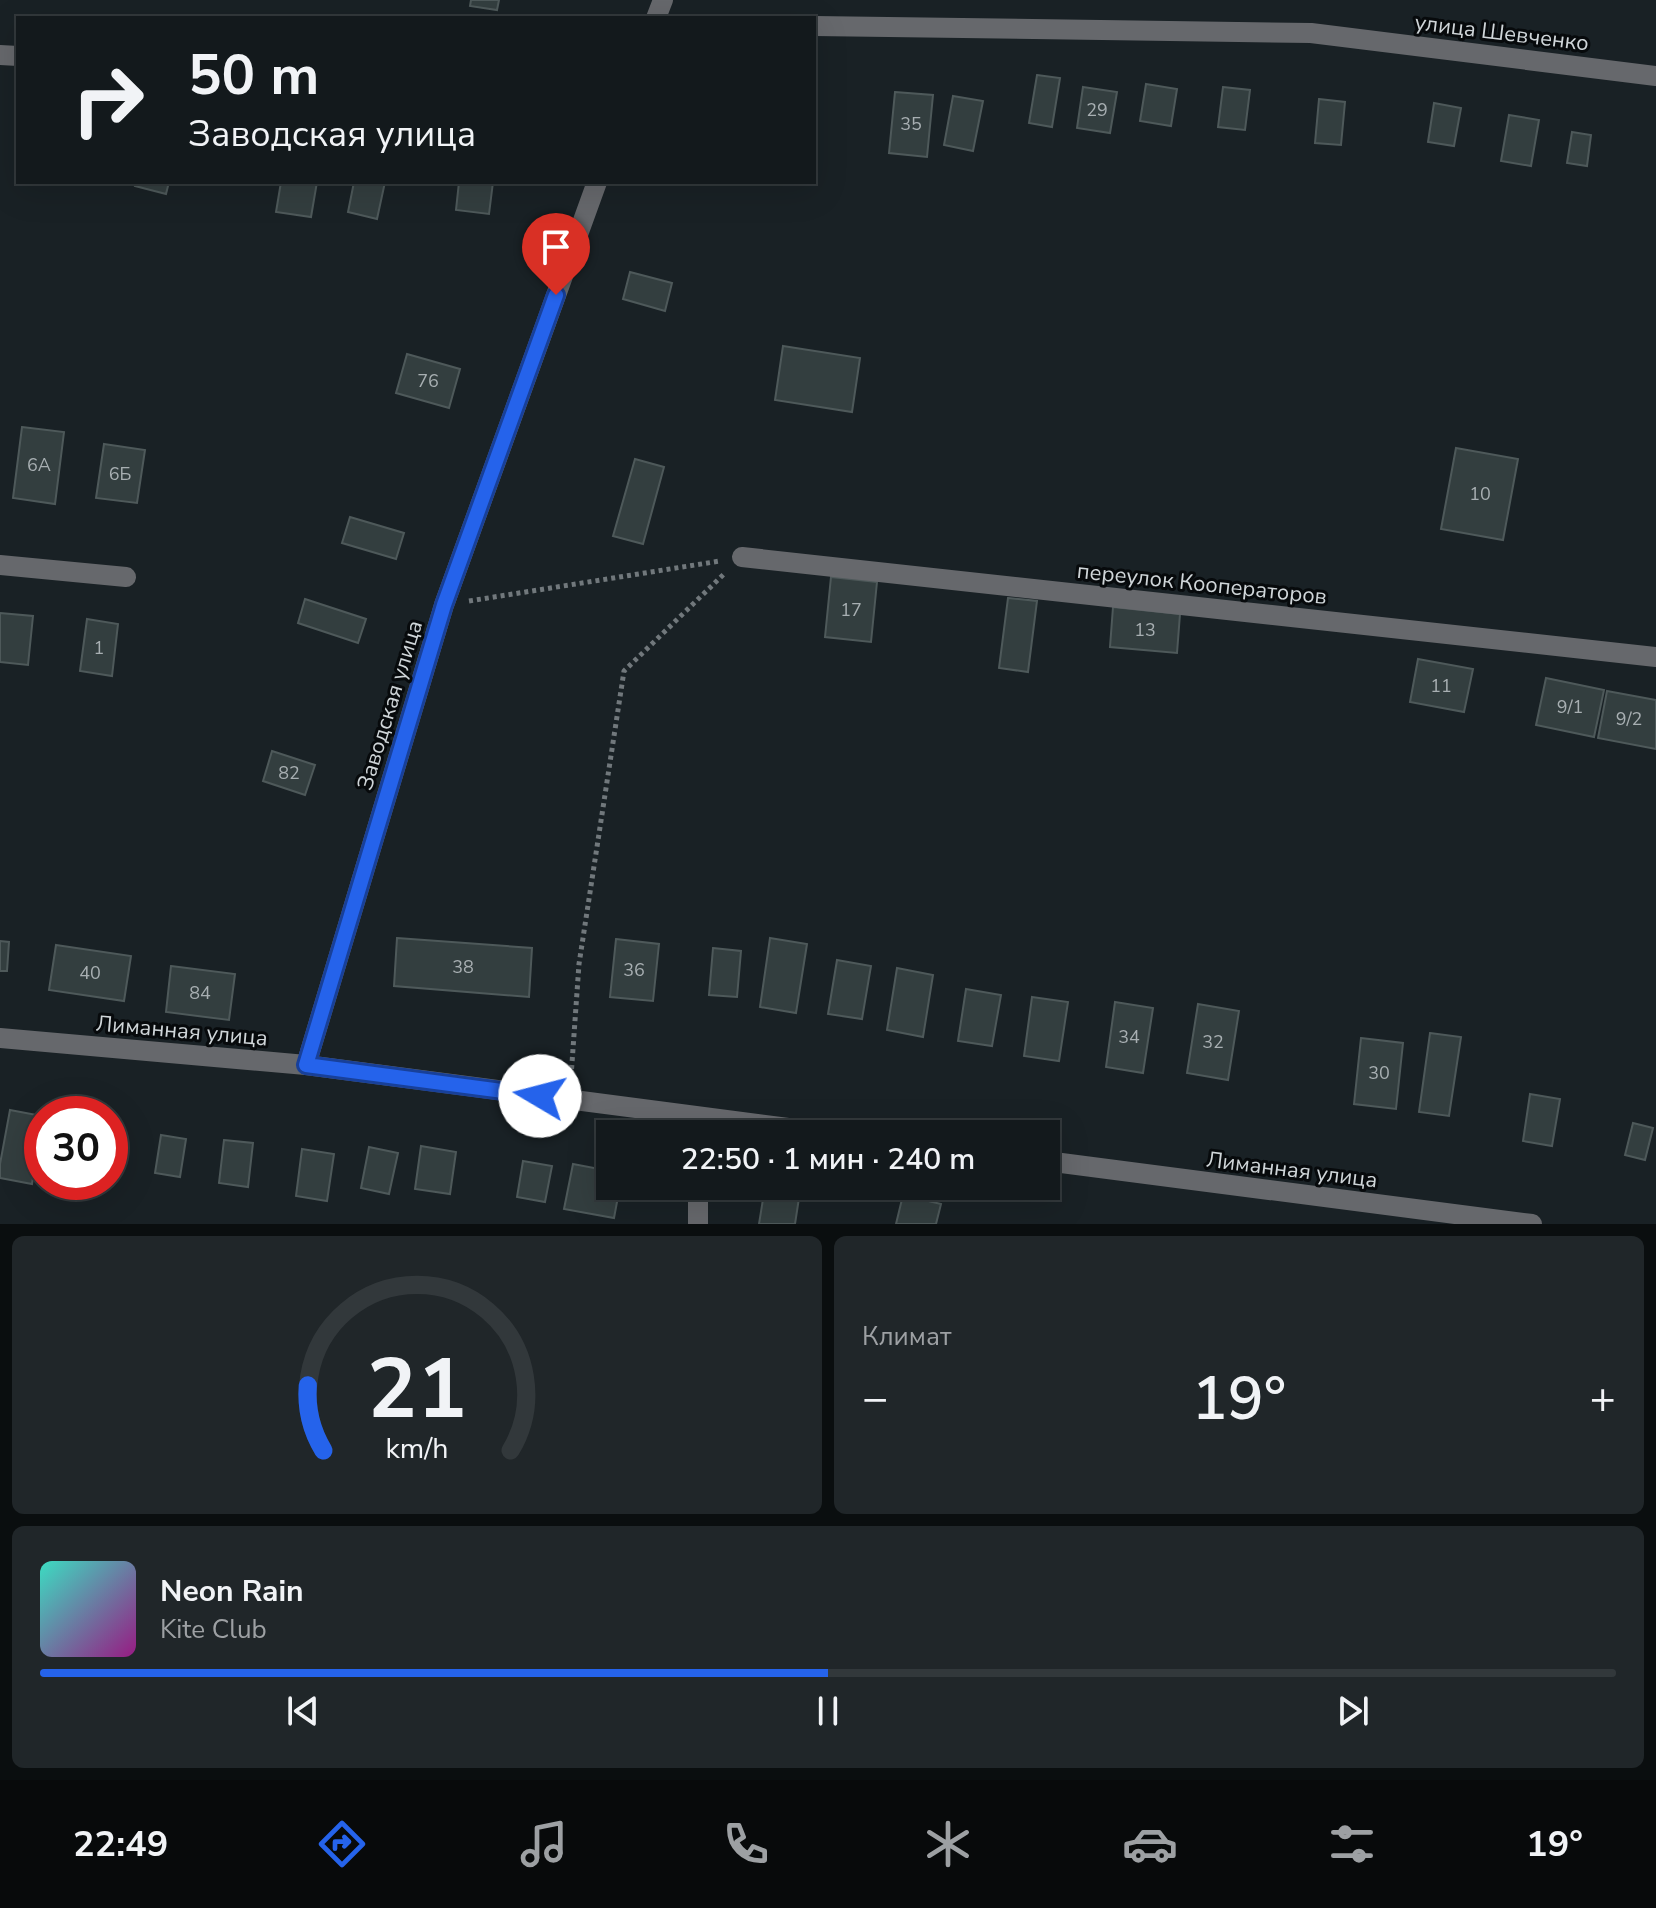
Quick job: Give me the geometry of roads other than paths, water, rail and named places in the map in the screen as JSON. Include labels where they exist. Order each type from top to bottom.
[{"type":"street","name":"улица Шевченко","points":[[816,26],[1311,33],[1656,76]]},
{"type":"street","name":"Заводская улица","points":[[306,1065],[444,605],[596,184]]},
{"type":"street","name":"переулок Кооператоров","points":[[742,557],[1656,657]]},
{"type":"street","points":[[0,565],[126,577]]},
{"type":"street","name":"Лиманная улица","points":[[0,1038],[306,1065],[570,1100],[672,1120]]},
{"type":"street","name":"Лиманная улица","points":[[1060,1163],[1532,1224]]},
{"type":"street","points":[[698,1200],[698,1224]]}]
